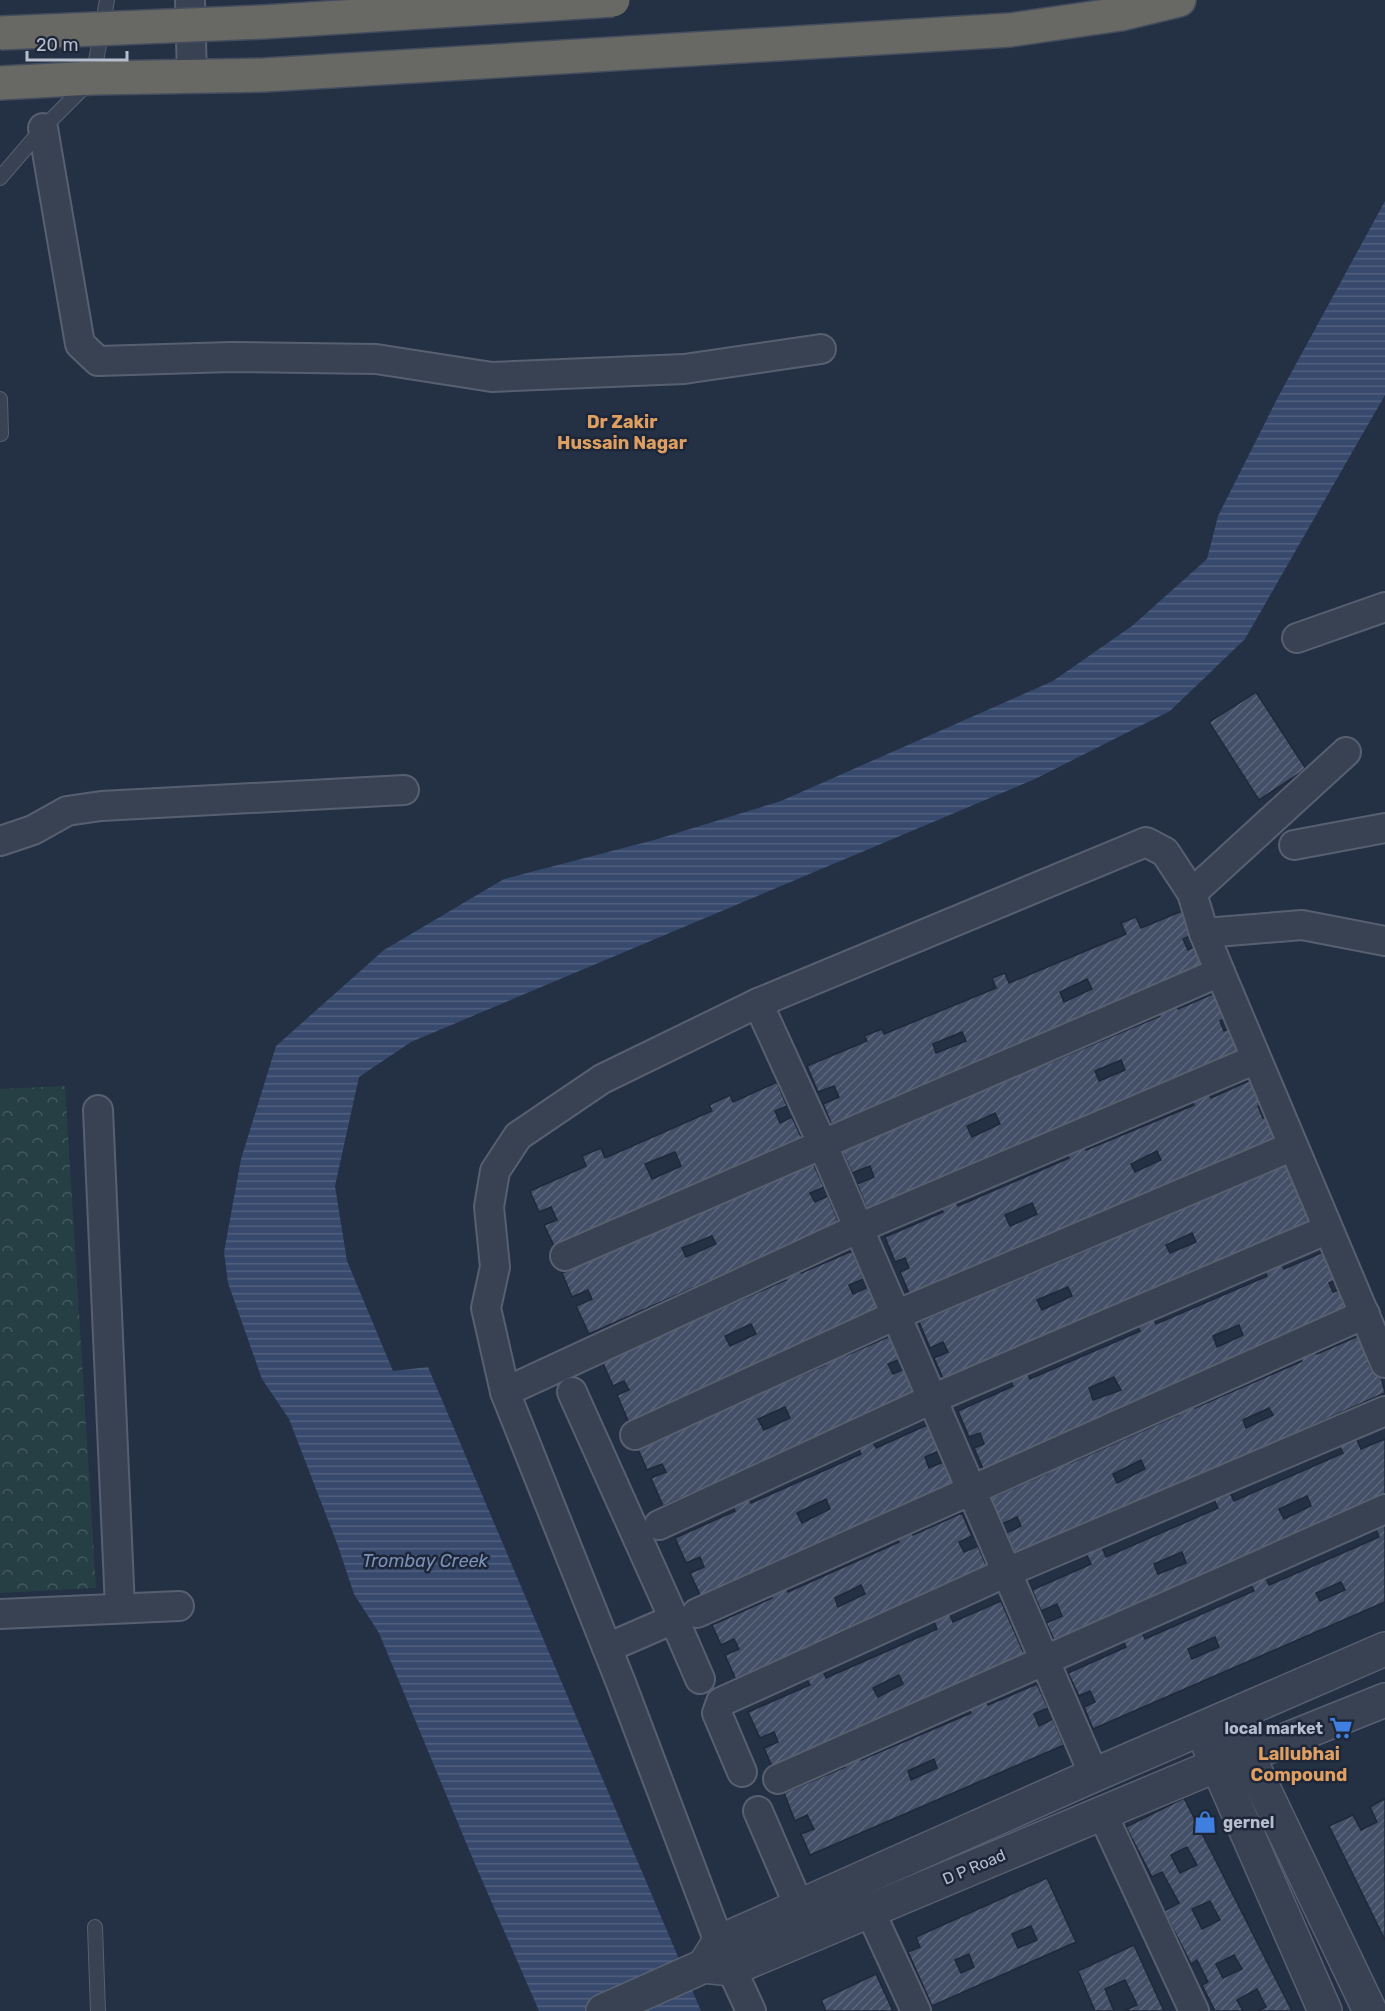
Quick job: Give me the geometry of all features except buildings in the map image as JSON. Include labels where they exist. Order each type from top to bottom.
[{"type":"highway","points":[[0,33],[263,22],[613,0]]},
{"type":"highway","points":[[0,83],[93,78],[192,78],[1010,30],[1121,14],[1179,0]]},
{"type":"street","points":[[190,0],[192,78]]},
{"type":"street","points":[[43,128],[80,344],[98,361],[231,357],[376,359],[492,377],[684,369],[821,349]]},
{"type":"street","points":[[1298,638],[1385,607]]},
{"type":"street","points":[[1192,893],[1346,752]]},
{"type":"street","points":[[0,842],[33,830],[67,811],[101,806],[404,790]]},
{"type":"street","points":[[1294,845],[1385,828]]},
{"type":"street","points":[[751,2011],[712,1962],[607,1648],[505,1392],[486,1308],[495,1267],[489,1207],[495,1171],[518,1136],[602,1079],[758,1003],[1146,842],[1165,852],[1192,893],[1204,933],[1220,972],[1385,1362]]},
{"type":"street","points":[[1204,933],[1302,925],[1385,941]]},
{"type":"street","points":[[565,1256],[1220,972]]},
{"type":"street","points":[[758,1003],[859,1228],[1094,1775]]},
{"type":"street","points":[[505,1392],[859,1228],[1256,1059]]},
{"type":"street","points":[[98,1110],[120,1608]]},
{"type":"street","points":[[635,1435],[896,1315],[1279,1152]]},
{"type":"street","points":[[659,1525],[932,1399],[1319,1233]]},
{"type":"street","points":[[607,1648],[686,1616],[1365,1314]]},
{"type":"street","points":[[572,1392],[686,1616],[700,1679]]},
{"type":"street","points":[[742,1772],[717,1713],[721,1702],[1007,1572],[1385,1410]]},
{"type":"street","points":[[778,1779],[1385,1509]]},
{"type":"street","points":[[0,1614],[179,1606]]},
{"type":"street","points":[[712,1962],[799,1906],[1385,1649]]},
{"type":"street","name":"D P Road","points":[[603,2011],[712,1962],[870,1911],[1217,1765],[1385,1701]]},
{"type":"street","points":[[1215,1724],[1248,1755],[1370,2011]]},
{"type":"street","points":[[1215,1724],[1217,1765],[1325,2011]]},
{"type":"street","points":[[758,1811],[799,1906]]},
{"type":"street","points":[[1102,1813],[1194,2011]]},
{"type":"street","points":[[870,1911],[916,2011]]},
{"type":"lane","points":[[0,178],[43,128],[93,78],[107,0]]},
{"type":"lane","points":[[0,399],[1,434]]},
{"type":"lane","points":[[95,1927],[98,2011]]},
{"type":"green space","points":[[65,1086],[96,1588],[0,1593],[0,1089]]},
{"type":"water","name":"Trombay Creek","points":[[1385,201],[1385,395],[1245,639],[1170,711],[1035,779],[411,1042],[359,1077],[335,1186],[347,1261],[393,1371],[428,1367],[701,2011],[539,2011],[379,1633],[354,1594],[289,1419],[262,1379],[228,1283],[224,1252],[241,1159],[276,1046],[384,950],[504,879],[654,840],[781,801],[1053,681],[1132,626],[1207,559],[1218,516],[1278,397]]},
{"type":"place","name":"local market","points":[[1341,1728]]},
{"type":"place","name":"gernel","points":[[1205,1822]]},
{"type":"district","name":"Dr Zakir Hussain Nagar","points":[[622,432]]},
{"type":"district","name":"Lallubhai Compound","points":[[1299,1764]]}]
